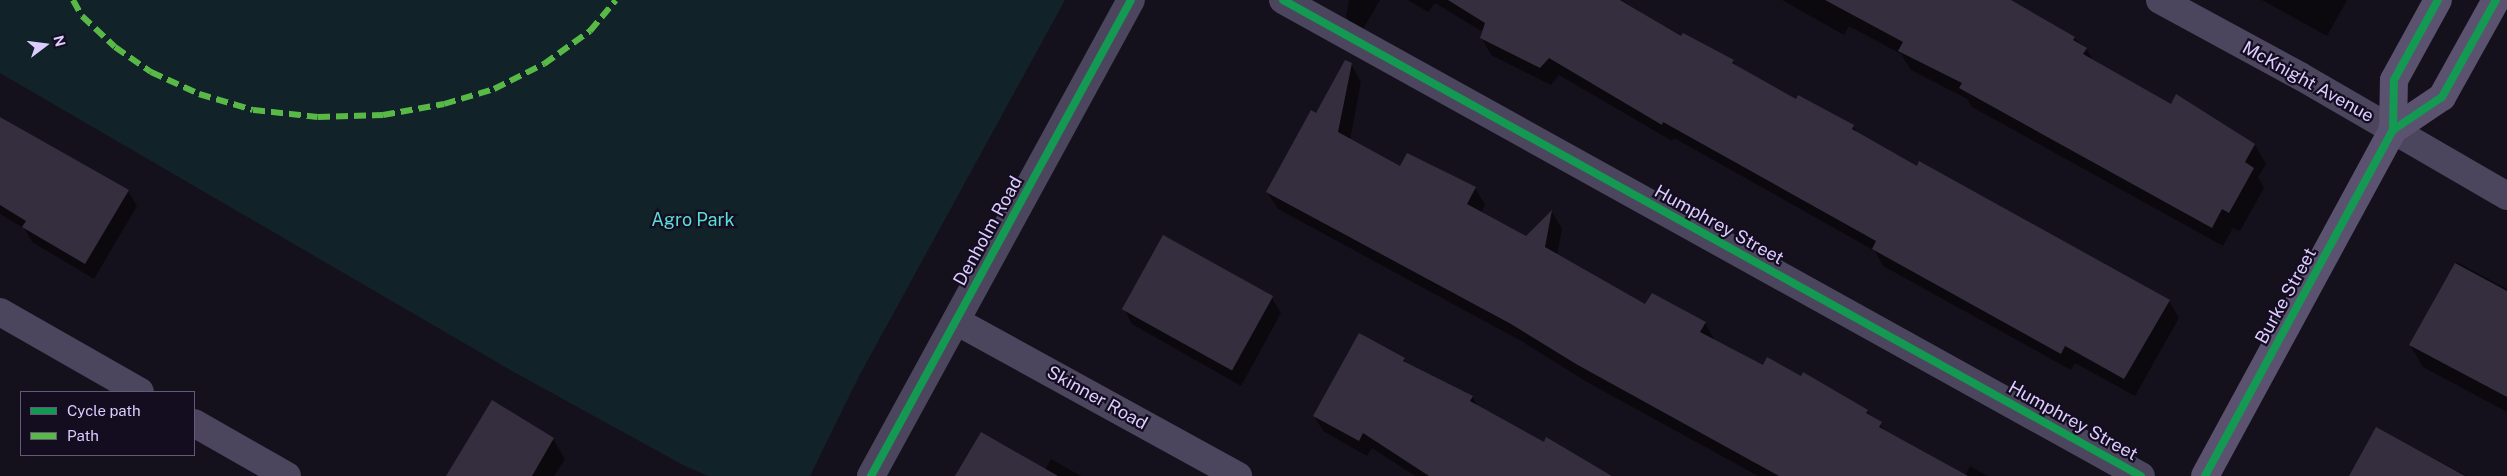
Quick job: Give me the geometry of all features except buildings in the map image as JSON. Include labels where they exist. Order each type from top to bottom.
[{"type":"street","name":"Denholm Road","points":[[871,476],[1131,0]]},
{"type":"street","name":"Humphrey Street","points":[[1282,0],[2141,476]]},
{"type":"street","name":"McKnight Avenue","points":[[2160,0],[2507,196]]},
{"type":"street","name":"Burke Street","points":[[2205,476],[2393,130],[2394,80],[2438,0]]},
{"type":"street","name":"Burke Street","points":[[2393,130],[2442,97],[2496,0]]},
{"type":"street","points":[[0,312],[138,391]]},
{"type":"street","name":"Skinner Road","points":[[956,321],[1238,476]]},
{"type":"street","points":[[195,424],[287,476]]},
{"type":"green space","name":"Agro Park","points":[[0,0],[1065,0],[858,378],[810,476],[708,476],[683,465],[512,371],[0,73]]},
{"type":"marked path","points":[[73,0],[82,16],[115,47],[151,72],[199,94],[253,110],[318,117],[383,115],[444,104],[494,89],[544,64],[590,31],[616,0]]},
{"type":"cycle path","points":[[871,476],[1131,0]]},
{"type":"cycle path","points":[[1283,0],[2141,476]]},
{"type":"cycle path","points":[[2205,476],[2393,130],[2394,80],[2438,0]]},
{"type":"cycle path","points":[[2393,130],[2442,97],[2496,0]]}]
